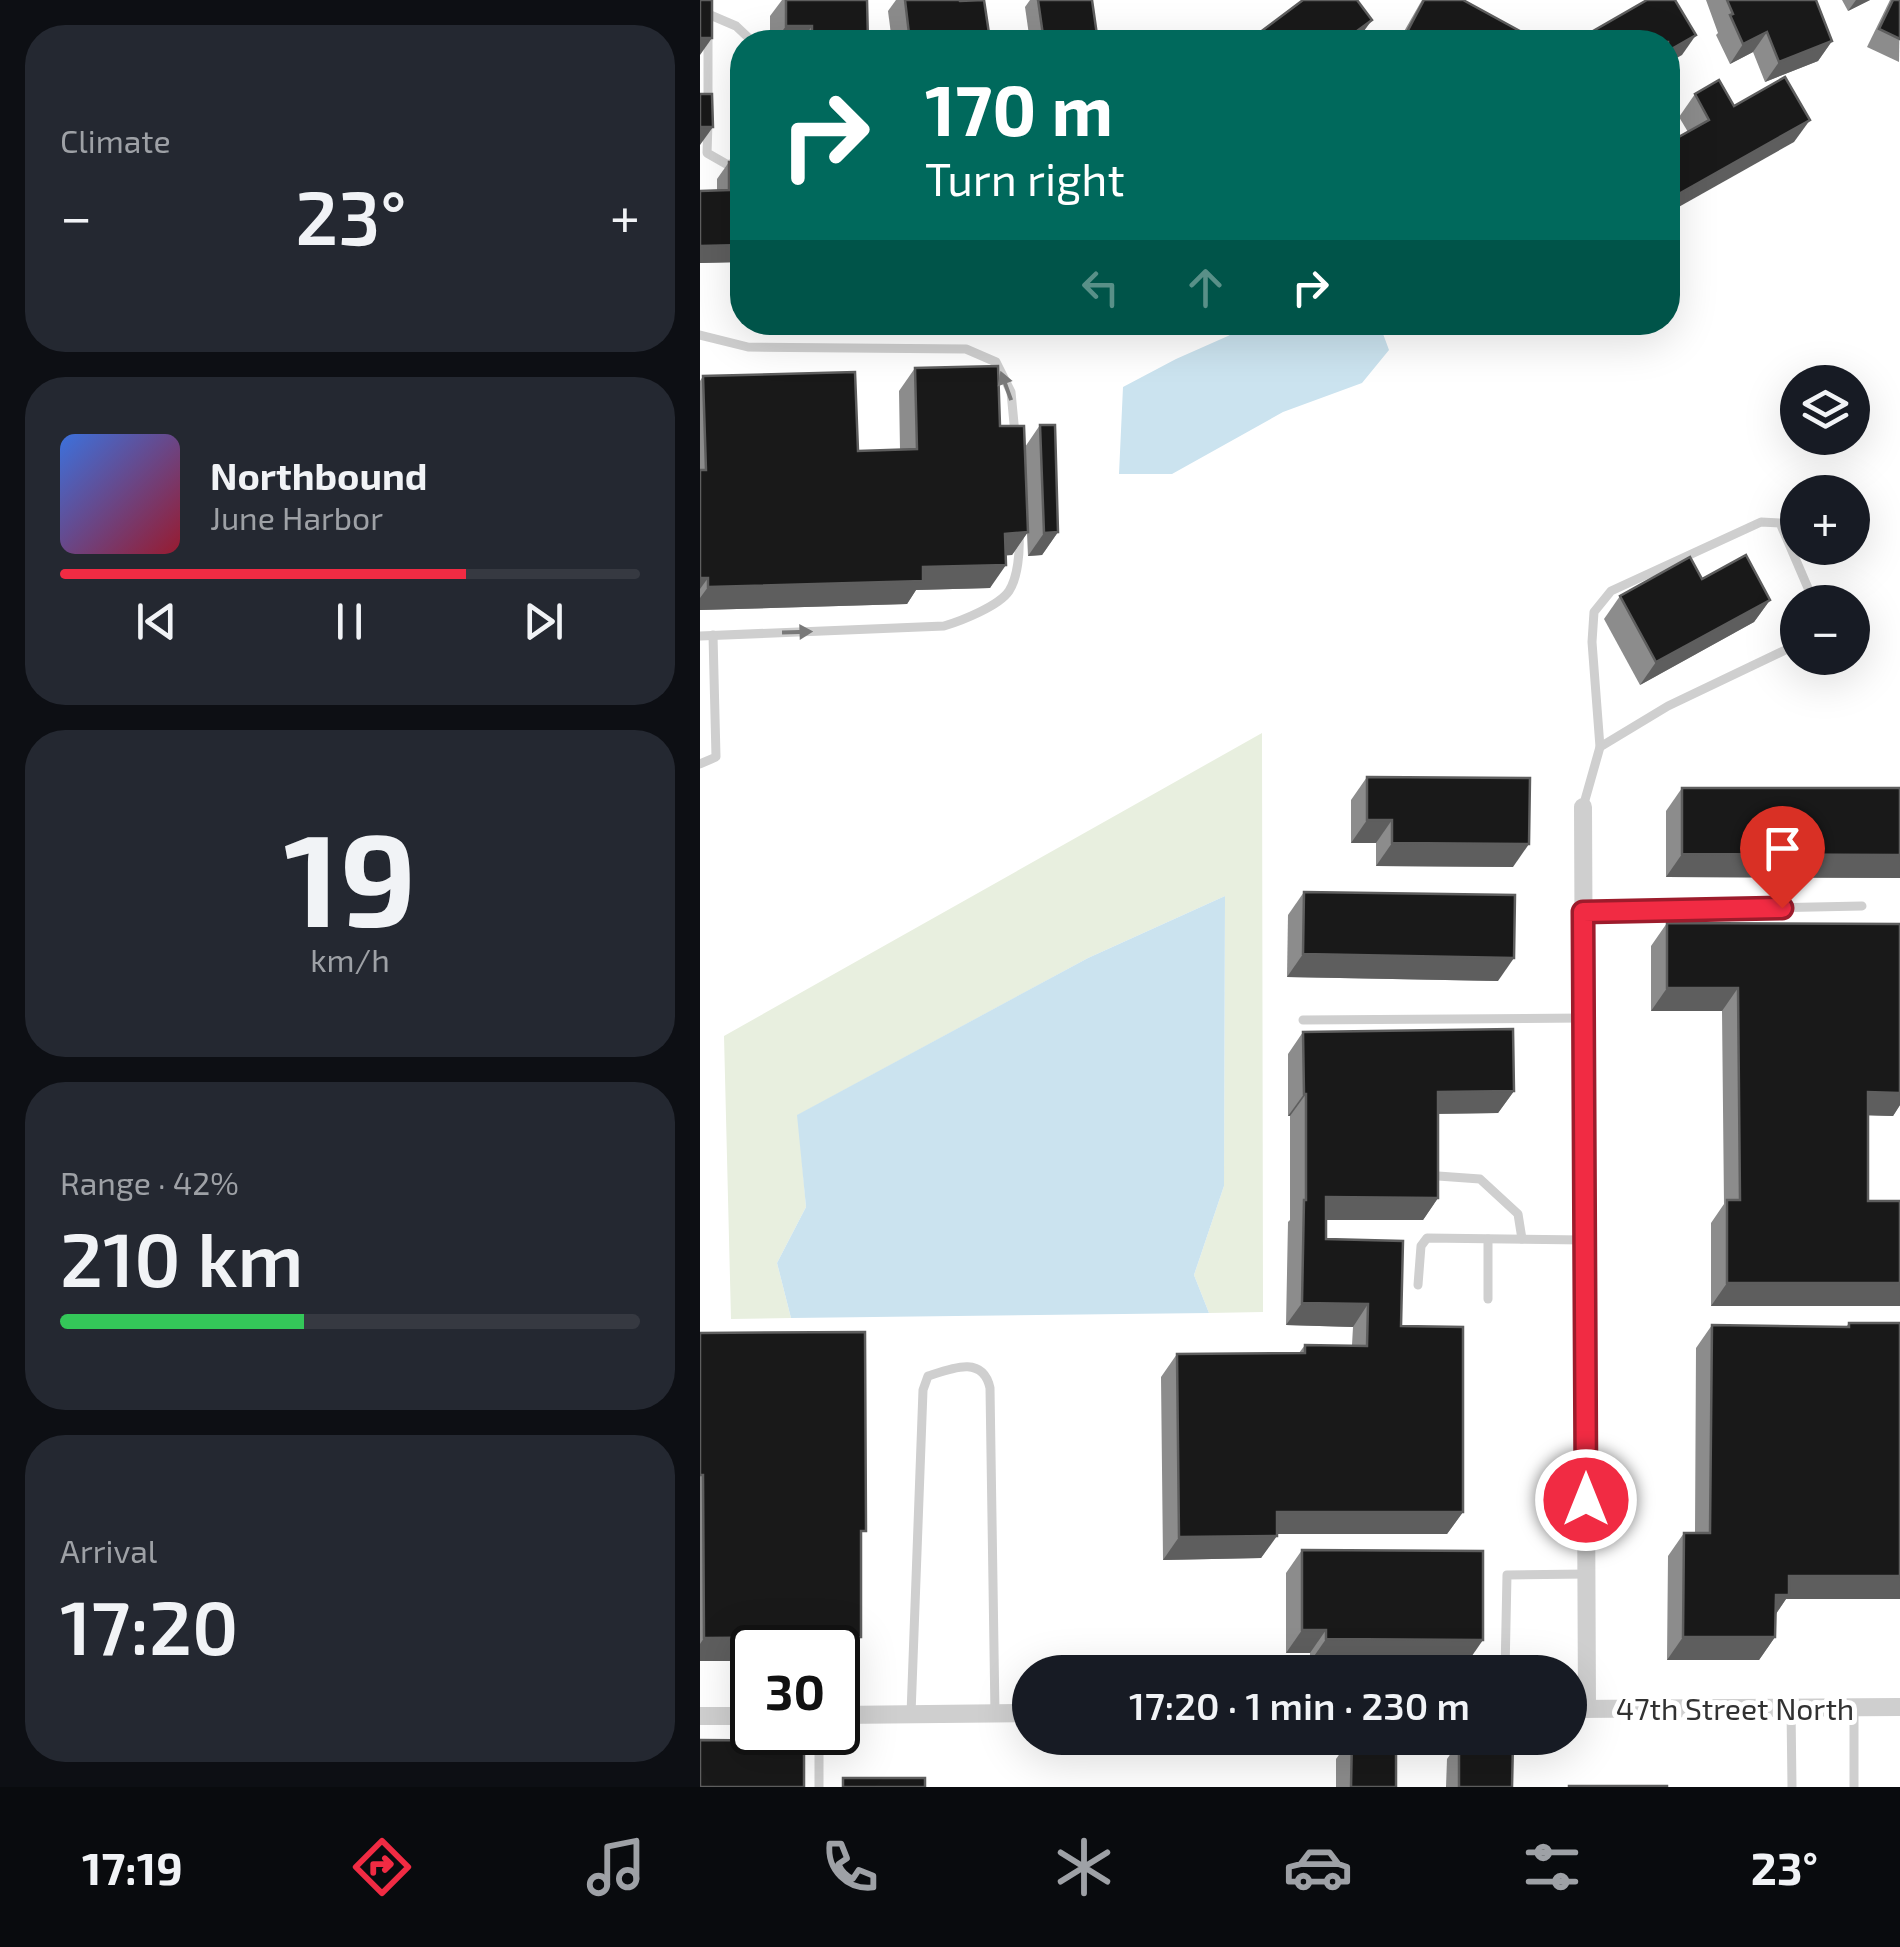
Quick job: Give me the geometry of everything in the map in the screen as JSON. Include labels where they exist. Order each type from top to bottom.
[{"type":"street","points":[[1581,1655],[1586,1574],[1582,807]]},
{"type":"street","name":"47th Street North","points":[[1587,1709],[1900,1707]]},
{"type":"street","points":[[860,1715],[1012,1714]]},
{"type":"street","points":[[700,1716],[730,1716]]},
{"type":"lane","points":[[708,0],[708,153],[730,164]]},
{"type":"lane","points":[[708,14],[740,30]]},
{"type":"lane","points":[[700,335],[748,346],[966,349],[996,362],[1011,392],[1016,448]]},
{"type":"lane","points":[[700,636],[944,626],[969,619],[1008,592],[1020,556],[1019,520]]},
{"type":"lane","points":[[1582,807],[1600,747],[1592,642],[1594,612],[1611,591],[1761,522],[1780,523],[1807,585]]},
{"type":"lane","points":[[700,764],[716,757],[714,635]]},
{"type":"lane","points":[[1600,747],[1668,706],[1780,653]]},
{"type":"lane","points":[[1583,912],[1862,906]]},
{"type":"lane","points":[[1304,1020],[1584,1018]]},
{"type":"lane","points":[[1438,1176],[1480,1178],[1518,1214],[1522,1240]]},
{"type":"lane","points":[[1418,1285],[1420,1246],[1427,1238],[1585,1240]]},
{"type":"lane","points":[[1488,1239],[1488,1299]]},
{"type":"lane","points":[[911,1714],[923,1390],[928,1376],[963,1367],[978,1367],[987,1374],[990,1388],[995,1714]]},
{"type":"lane","points":[[1505,1655],[1507,1575],[1586,1574]]},
{"type":"lane","points":[[1791,1708],[1792,1787]]},
{"type":"lane","points":[[1854,1708],[1854,1787]]},
{"type":"lane","points":[[819,1755],[819,1787]]},
{"type":"green space","points":[[1262,733],[1263,1312],[1209,1313],[1194,1275],[1224,1186],[1225,896],[1088,958],[798,1115],[806,1207],[777,1263],[791,1318],[731,1319],[724,1036]]},
{"type":"water","points":[[1383,335],[1389,350],[1362,383],[1283,412],[1172,474],[1119,474],[1123,387],[1228,336]]},
{"type":"water","points":[[1225,896],[1224,1186],[1194,1275],[1209,1313],[791,1318],[777,1263],[806,1207],[797,1115],[1088,958]]},
{"type":"building","points":[[700,0],[712,0],[712,38],[700,38]]},
{"type":"building","points":[[786,0],[867,0],[868,30],[786,26]]},
{"type":"building","points":[[905,0],[984,0],[988,30],[909,30]]},
{"type":"building","points":[[1038,0],[1092,0],[1096,30],[1042,30]]},
{"type":"building","points":[[1303,0],[1357,0],[1372,20],[1358,30],[1263,30]]},
{"type":"building","points":[[1424,0],[1463,0],[1518,30],[1408,30]]},
{"type":"building","points":[[1647,0],[1675,0],[1696,35],[1680,44],[1680,30],[1595,30]]},
{"type":"building","points":[[1727,0],[1816,0],[1832,41],[1779,62],[1767,32],[1743,44]]},
{"type":"building","points":[[1893,0],[1900,0],[1900,39],[1879,29]]},
{"type":"building","points":[[1785,77],[1810,120],[1680,193],[1680,136],[1709,120],[1695,94],[1719,80],[1734,106]]},
{"type":"building","points":[[700,94],[712,94],[713,127],[700,127]]},
{"type":"building","points":[[730,162],[730,245],[700,246],[700,191],[729,190]]},
{"type":"building","points":[[998,366],[1000,426],[1024,426],[1028,532],[1005,534],[1006,565],[923,567],[923,581],[708,587],[708,578],[700,578],[700,470],[706,470],[703,376],[855,372],[858,451],[917,449],[915,368]]},
{"type":"building","points":[[1040,425],[1055,425],[1058,532],[1044,533]]},
{"type":"building","points":[[1746,555],[1770,600],[1656,662],[1620,596],[1690,557],[1702,579]]},
{"type":"building","points":[[1367,777],[1530,778],[1529,844],[1392,843],[1392,820],[1367,820]]},
{"type":"building","points":[[1682,788],[1900,788],[1900,855],[1682,854]]},
{"type":"building","points":[[1304,892],[1515,895],[1514,958],[1303,954]]},
{"type":"building","points":[[1667,923],[1900,924],[1900,1093],[1868,1092],[1868,1201],[1900,1201],[1900,1283],[1727,1283],[1727,1200],[1740,1200],[1738,988],[1667,988]]},
{"type":"building","points":[[1513,1029],[1514,1091],[1438,1092],[1438,1198],[1326,1197],[1326,1239],[1403,1241],[1401,1326],[1463,1327],[1463,1512],[1277,1512],[1277,1536],[1179,1537],[1177,1354],[1305,1353],[1305,1345],[1367,1346],[1368,1304],[1302,1303],[1306,1200],[1303,1032]]},
{"type":"building","points":[[1849,1323],[1900,1323],[1900,1576],[1789,1576],[1789,1595],[1776,1595],[1775,1637],[1683,1637],[1684,1533],[1710,1533],[1712,1325],[1849,1327]]},
{"type":"building","points":[[865,1332],[866,1531],[861,1531],[861,1637],[860,1625],[730,1625],[730,1638],[704,1638],[700,1333]]},
{"type":"building","points":[[1302,1550],[1483,1551],[1483,1640],[1326,1639],[1326,1630],[1302,1630]]},
{"type":"building","points":[[700,1740],[730,1740],[730,1755],[804,1755],[804,1787],[700,1787]]},
{"type":"building","points":[[1352,1755],[1396,1755],[1396,1787],[1351,1787]]},
{"type":"building","points":[[1459,1755],[1513,1755],[1512,1787],[1459,1787]]},
{"type":"building","points":[[843,1778],[925,1778],[925,1787],[843,1787]]},
{"type":"building","points":[[1667,1786],[1667,1787],[1569,1787]]},
{"type":"route","points":[[1586,1500],[1583,912],[1782,908]]}]
